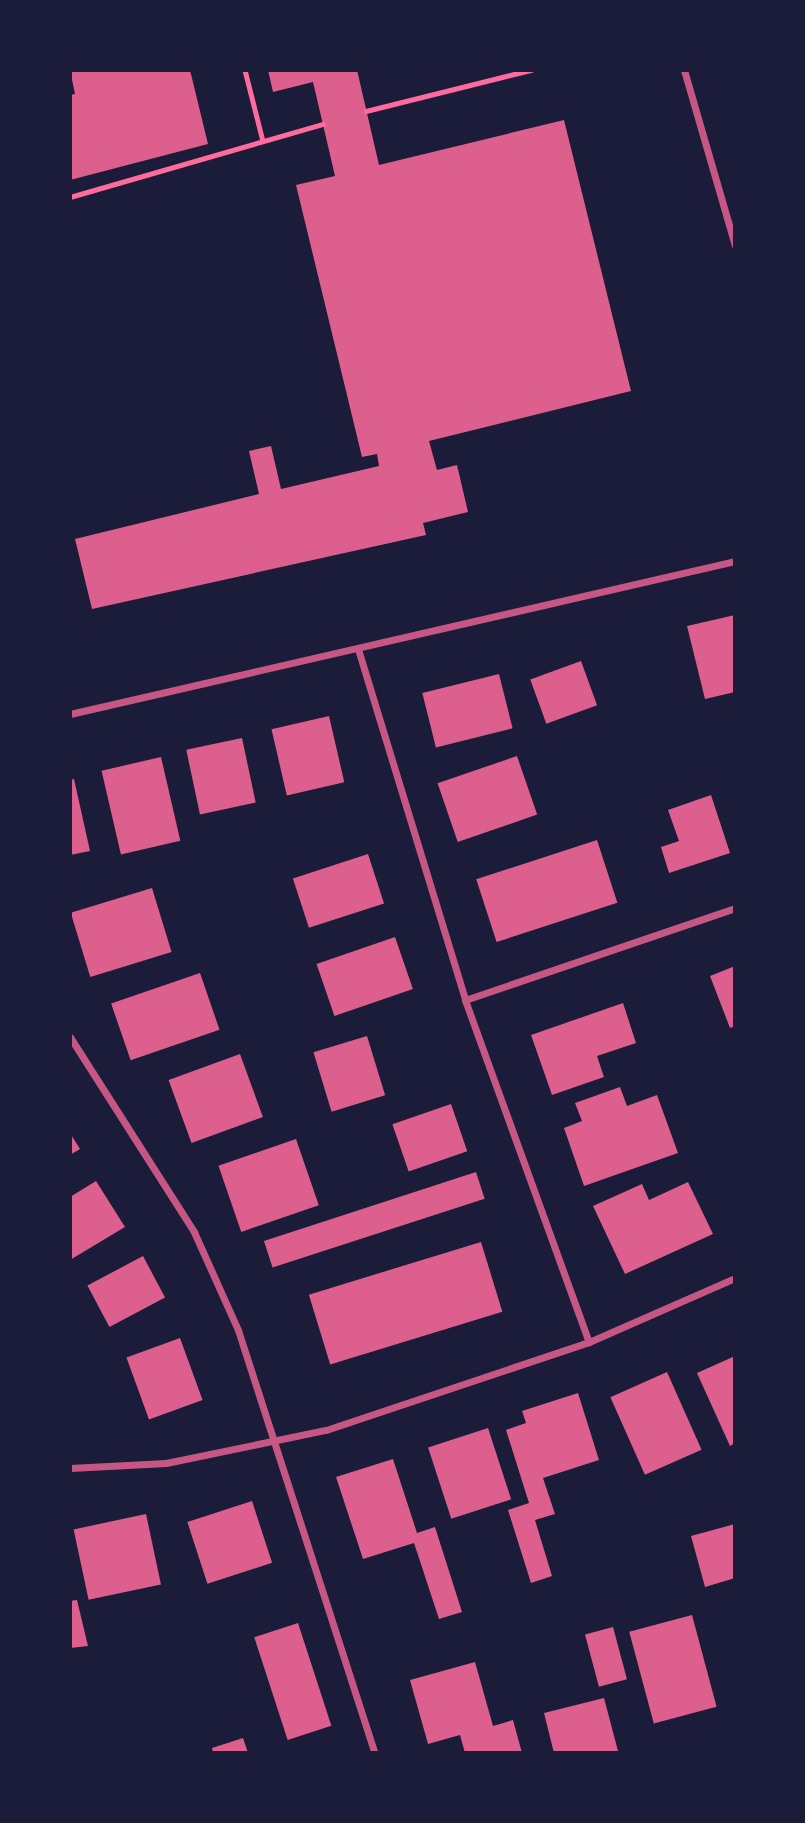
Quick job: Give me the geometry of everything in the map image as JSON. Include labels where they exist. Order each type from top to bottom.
[{"type":"street","points":[[684,70],[735,246]]},
{"type":"street","points":[[70,715],[735,561]]},
{"type":"street","points":[[358,649],[465,1000],[589,1342]]},
{"type":"street","points":[[465,1000],[735,908]]},
{"type":"street","points":[[70,1037],[194,1232],[238,1330],[375,1753]]},
{"type":"street","points":[[70,1468],[166,1463],[275,1444],[589,1342],[735,1278]]},
{"type":"path","points":[[245,70],[263,141]]},
{"type":"path","points":[[366,111],[531,70]]},
{"type":"path","points":[[70,197],[323,124]]},
{"type":"building","points":[[70,70],[190,70],[208,144],[70,180],[70,95],[75,94]]},
{"type":"building","points":[[268,70],[357,70],[379,165],[564,120],[631,391],[429,441],[437,470],[457,465],[468,512],[423,523],[426,535],[92,609],[75,539],[259,494],[249,451],[271,446],[281,489],[379,466],[377,454],[362,457],[296,185],[335,176],[313,82],[273,92]]},
{"type":"building","points":[[735,615],[735,692],[705,699],[687,626]]},
{"type":"building","points":[[581,661],[597,705],[546,724],[530,679]]},
{"type":"building","points":[[499,674],[513,728],[436,747],[422,693]]},
{"type":"building","points":[[329,716],[344,782],[287,796],[272,729]]},
{"type":"building","points":[[242,738],[256,803],[200,814],[186,750]]},
{"type":"building","points":[[517,756],[537,815],[458,842],[438,783]]},
{"type":"building","points":[[161,757],[180,841],[121,855],[102,771]]},
{"type":"building","points":[[74,779],[90,851],[70,855],[70,780]]},
{"type":"building","points":[[711,795],[730,853],[669,873],[661,847],[679,841],[668,810]]},
{"type":"building","points":[[597,840],[617,903],[497,942],[476,879]]},
{"type":"building","points":[[368,854],[384,903],[309,928],[293,878]]},
{"type":"building","points":[[152,888],[172,952],[90,977],[71,913]]},
{"type":"building","points":[[395,937],[413,989],[334,1016],[317,964]]},
{"type":"building","points":[[735,966],[735,1026],[730,1028],[710,976]]},
{"type":"building","points":[[200,973],[220,1030],[131,1060],[111,1004]]},
{"type":"building","points":[[623,1003],[636,1043],[597,1056],[604,1077],[552,1095],[531,1035]]},
{"type":"building","points":[[367,1036],[385,1095],[332,1112],[313,1052]]},
{"type":"building","points":[[240,1054],[263,1117],[191,1143],[169,1080]]},
{"type":"building","points":[[620,1087],[627,1106],[657,1095],[678,1153],[584,1186],[564,1128],[582,1121],[575,1103]]},
{"type":"building","points":[[451,1104],[467,1151],[409,1171],[392,1124]]},
{"type":"building","points":[[70,1133],[80,1149],[70,1155]]},
{"type":"building","points":[[296,1139],[319,1205],[241,1232],[218,1166]]},
{"type":"building","points":[[476,1172],[485,1199],[273,1268],[264,1241]]},
{"type":"building","points":[[96,1181],[125,1227],[70,1260],[70,1197]]},
{"type":"building","points":[[688,1182],[713,1234],[625,1274],[593,1206],[642,1184],[649,1200]]},
{"type":"building","points":[[481,1242],[502,1312],[330,1364],[309,1295]]},
{"type":"building","points":[[143,1256],[165,1297],[109,1327],[87,1286]]},
{"type":"building","points":[[180,1338],[203,1400],[149,1420],[126,1357]]},
{"type":"building","points":[[735,1356],[735,1443],[730,1446],[697,1373]]},
{"type":"building","points":[[667,1372],[702,1450],[645,1475],[610,1397]]},
{"type":"building","points":[[578,1393],[599,1460],[543,1478],[555,1514],[535,1520],[552,1576],[531,1583],[508,1510],[529,1503],[506,1430],[526,1423],[522,1411]]},
{"type":"building","points":[[488,1428],[511,1499],[451,1519],[428,1447]]},
{"type":"building","points":[[393,1459],[417,1533],[435,1527],[462,1612],[439,1619],[414,1543],[363,1559],[336,1477]]},
{"type":"building","points":[[252,1501],[272,1563],[207,1584],[187,1522]]},
{"type":"building","points":[[146,1514],[161,1584],[89,1600],[74,1529]]},
{"type":"building","points":[[735,1524],[735,1578],[705,1587],[691,1536]]},
{"type":"building","points":[[77,1600],[88,1646],[70,1648],[70,1601]]},
{"type":"building","points":[[692,1615],[717,1707],[654,1724],[629,1632]]},
{"type":"building","points":[[298,1623],[331,1726],[288,1740],[254,1637]]},
{"type":"building","points":[[613,1627],[627,1679],[599,1687],[585,1635]]},
{"type":"building","points":[[475,1662],[493,1726],[513,1720],[522,1753],[465,1753],[460,1735],[428,1744],[410,1680]]},
{"type":"building","points":[[604,1698],[618,1751],[554,1753],[544,1713]]},
{"type":"building","points":[[243,1738],[248,1753],[213,1753],[212,1748]]}]
